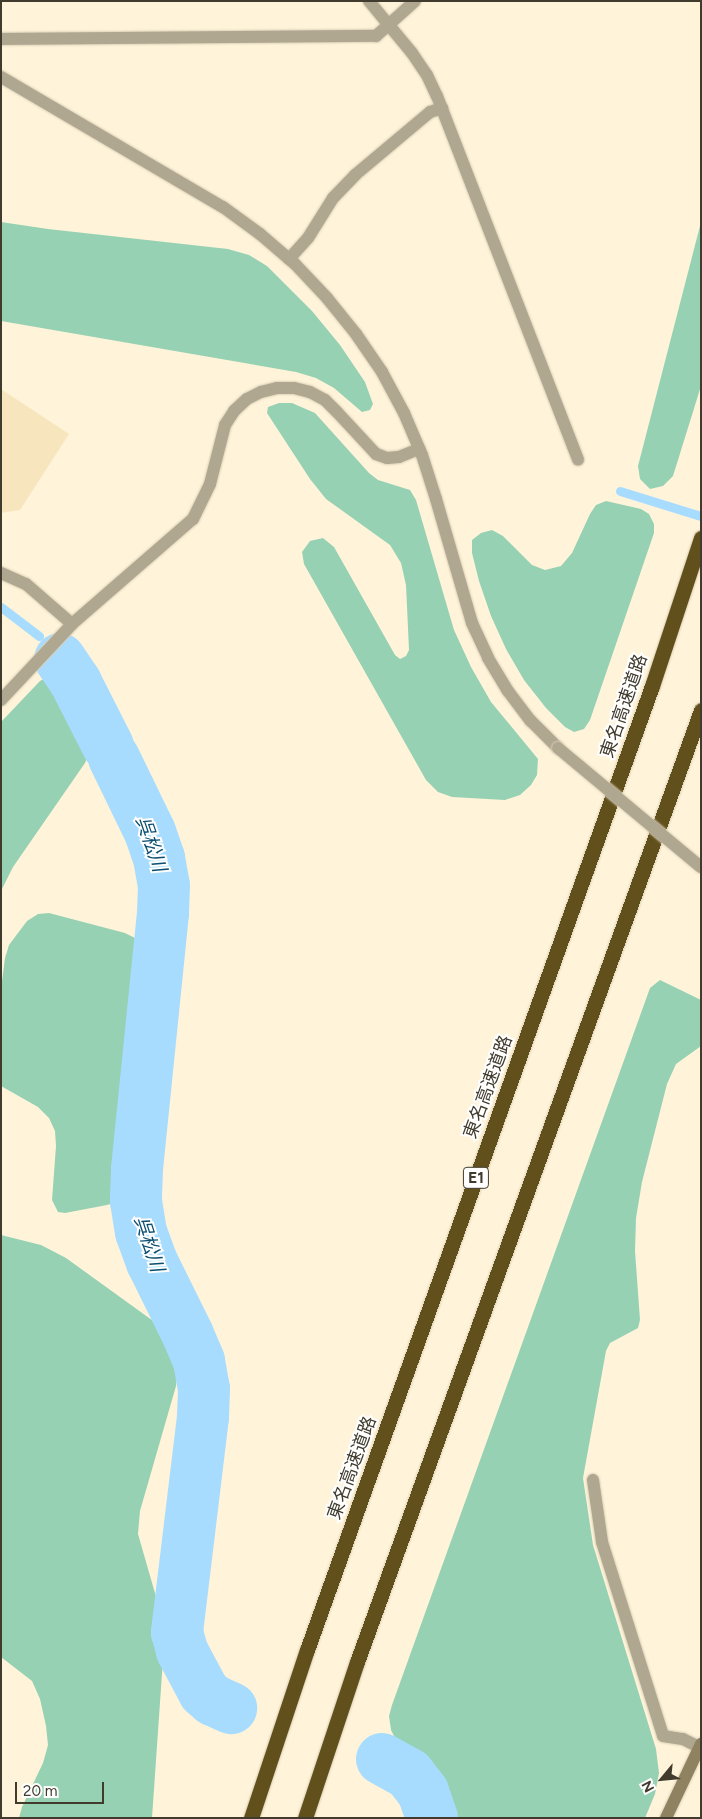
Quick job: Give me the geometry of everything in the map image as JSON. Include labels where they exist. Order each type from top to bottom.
[{"type":"highway","name":"東名高速道路","points":[[251,1818],[307,1650],[652,686],[701,538]]},
{"type":"highway","points":[[305,1818],[357,1662],[701,710]]},
{"type":"main road","points":[[666,1818],[700,1745]]},
{"type":"street","points":[[369,1],[427,75],[442,108],[578,460]]},
{"type":"street","points":[[1,39],[376,36],[415,1]]},
{"type":"street","points":[[1,76],[223,207],[289,259],[327,298],[356,334],[390,388],[419,449],[472,623],[488,658],[508,691],[531,721],[558,748],[701,867]]},
{"type":"street","points":[[289,259],[308,238],[333,198],[355,175],[430,112],[442,108]]},
{"type":"street","points":[[1,700],[72,624],[193,519],[203,502],[210,484],[225,425],[234,411],[246,400],[261,392],[278,388],[294,388],[317,396],[337,412],[376,454],[387,458],[399,457],[419,449]]},
{"type":"street","points":[[1,573],[26,584],[72,624]]},
{"type":"street","points":[[593,1480],[602,1542],[663,1736],[684,1739],[700,1745]]},
{"type":"shaded area","points":[[1,389],[69,434],[20,510],[1,513]]},
{"type":"green space","points":[[1,222],[228,249],[249,255],[267,266],[312,311],[340,345],[365,382],[373,404],[370,410],[362,412],[334,388],[316,378],[296,372],[1,321]]},
{"type":"green space","points":[[701,222],[701,386],[673,476],[663,486],[650,489],[640,479],[638,466]]},
{"type":"green space","points":[[279,403],[292,403],[315,413],[369,473],[378,480],[410,490],[416,500],[454,630],[471,667],[491,702],[538,759],[537,775],[531,785],[520,795],[505,800],[452,797],[438,792],[426,780],[304,564],[302,552],[310,541],[323,538],[334,547],[395,655],[400,659],[406,656],[409,650],[406,585],[401,563],[390,545],[326,499],[310,479],[267,413],[268,407]]},
{"type":"green space","points":[[606,501],[641,509],[649,514],[654,524],[654,533],[590,720],[584,729],[574,732],[565,727],[546,708],[524,680],[506,649],[491,616],[479,581],[472,553],[472,540],[481,533],[492,530],[503,536],[532,565],[545,570],[561,566],[572,553],[596,505]]},
{"type":"green space","points":[[49,676],[58,677],[66,686],[86,727],[90,740],[89,753],[85,763],[13,867],[1,891],[1,722],[40,681]]},
{"type":"green space","points":[[49,913],[125,933],[137,939],[145,950],[147,965],[126,1184],[123,1194],[117,1202],[65,1213],[58,1212],[52,1200],[56,1146],[55,1131],[49,1118],[38,1107],[1,1086],[1,989],[5,958],[9,945],[27,921],[38,914]]},
{"type":"green space","points":[[660,980],[701,1000],[701,1046],[676,1064],[667,1084],[642,1182],[636,1218],[635,1251],[640,1320],[638,1328],[610,1343],[606,1351],[583,1478],[593,1545],[656,1749],[659,1773],[655,1794],[645,1818],[443,1818],[432,1787],[397,1742],[391,1730],[389,1716],[650,988]]},
{"type":"green space","points":[[1,1235],[41,1245],[66,1258],[156,1323],[170,1339],[178,1361],[176,1386],[140,1511],[138,1534],[163,1621],[164,1645],[152,1818],[19,1818],[22,1807],[43,1763],[48,1745],[40,1699],[32,1681],[1,1657]]},
{"type":"waterway","points":[[620,491],[701,516]]},
{"type":"waterway","points":[[1,607],[39,636]]},
{"type":"waterway","name":"呉松川","points":[[60,659],[76,683],[108,746]]},
{"type":"waterway","name":"呉松川","points":[[114,758],[150,832],[159,858],[164,885],[163,913],[137,1169],[136,1201],[141,1232],[152,1262],[199,1361],[204,1389],[203,1417],[177,1632],[182,1651],[204,1692],[213,1700],[231,1708]]},
{"type":"waterway","name":"呉松川","points":[[382,1759],[409,1774],[423,1792],[432,1818]]}]
